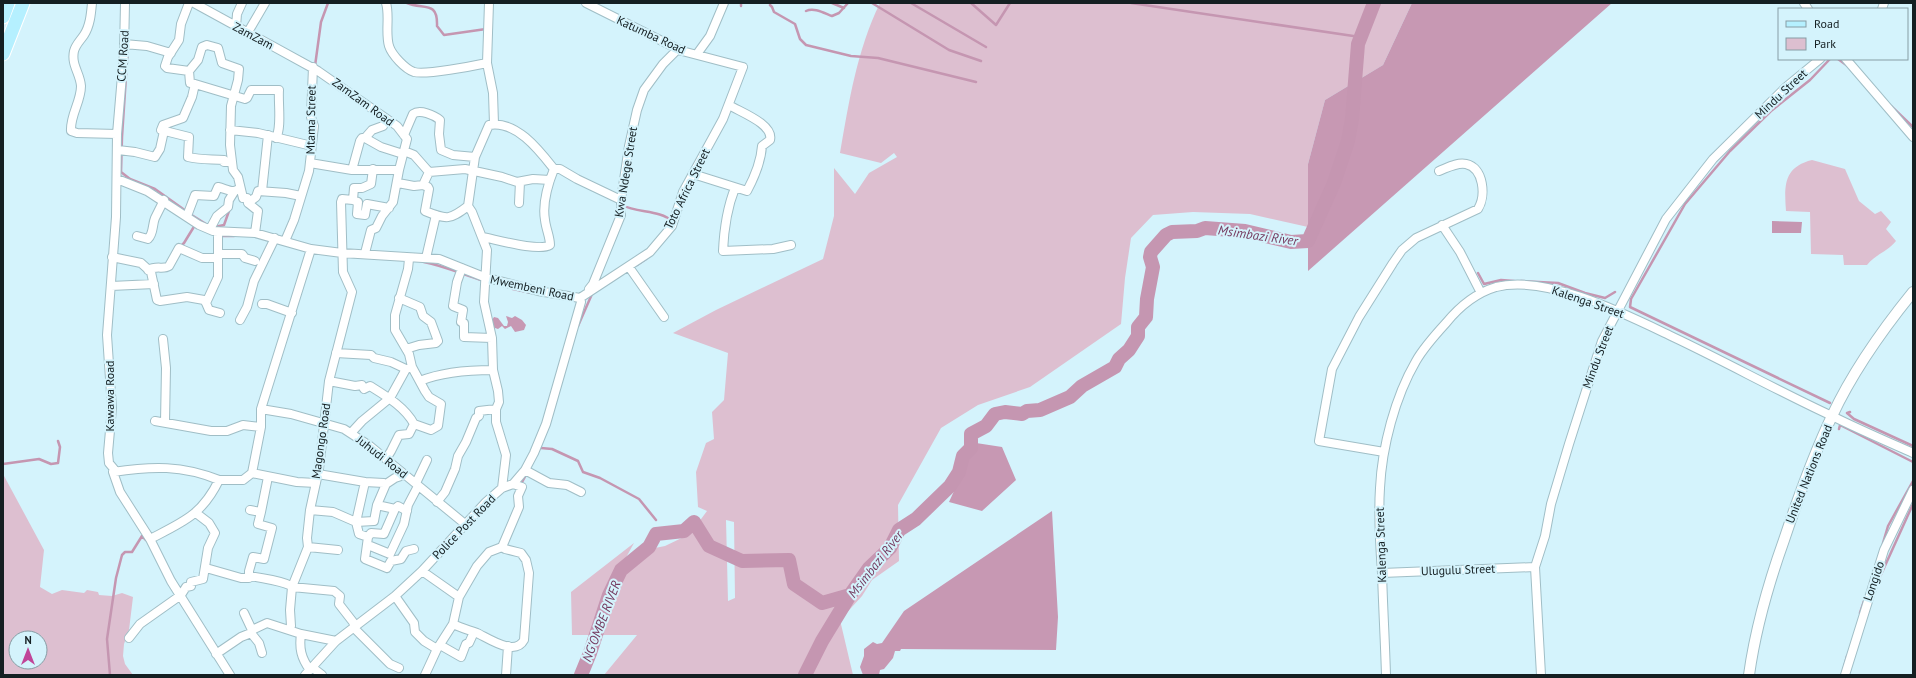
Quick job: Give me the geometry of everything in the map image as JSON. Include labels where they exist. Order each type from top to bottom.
[{"type":"main road","points":[[3,17],[8,3]]},
{"type":"main road","points":[[3,54],[23,3]]},
{"type":"street","points":[[92,3],[88,27],[84,35],[77,42],[74,53],[74,66],[81,85],[80,96],[70,124],[71,131],[78,133],[117,134]]},
{"type":"street","name":"CCM Road","points":[[119,108],[124,44],[125,3]]},
{"type":"street","points":[[189,3],[181,24],[179,40],[166,61],[165,66],[167,68],[189,71]]},
{"type":"street","name":"ZamZam","points":[[194,3],[236,27],[313,67]]},
{"type":"street","points":[[236,27],[238,14],[242,3]]},
{"type":"street","points":[[248,32],[265,3]]},
{"type":"street","points":[[386,3],[389,46],[396,56],[414,72],[425,72],[487,63]]},
{"type":"street","points":[[489,3],[487,63],[493,93],[494,124]]},
{"type":"street","name":"Katumba Road","points":[[586,3],[678,49],[743,67]]},
{"type":"street","points":[[697,54],[713,30],[724,3]]},
{"type":"street","points":[[124,44],[147,46],[171,53]]},
{"type":"street","points":[[255,232],[258,211],[248,203],[247,198],[243,198],[237,189],[232,162],[230,130],[232,96],[240,71],[239,68],[222,63],[218,48],[207,44],[202,47],[198,60],[189,71],[189,82],[232,96],[246,99],[251,90],[279,90],[278,112],[280,117],[272,136],[262,191]]},
{"type":"street","name":"Kwa Ndege Street","points":[[580,298],[593,284],[621,215],[621,200],[628,146],[636,110],[644,90],[663,64],[678,49]]},
{"type":"street","name":"Mindu Street","points":[[1541,675],[1535,567],[1545,536],[1551,504],[1587,383],[1602,341],[1666,219],[1713,159],[1786,87],[1819,60]]},
{"type":"street","points":[[1847,60],[1913,137]]},
{"type":"street","name":"ZamZam Road","points":[[313,67],[386,120],[397,126],[407,142],[403,152],[393,202],[382,216],[376,228],[371,230],[365,253]]},
{"type":"street","name":"Mtama Street","points":[[285,242],[294,220],[309,171],[312,146],[313,67]]},
{"type":"street","name":"Toto Africa Street","points":[[580,298],[605,280],[650,252],[672,226],[683,192],[729,105],[743,67]]},
{"type":"street","points":[[118,150],[155,156],[160,149],[164,131],[161,128],[163,125],[183,118],[192,97],[195,84]]},
{"type":"street","points":[[693,174],[747,191],[758,168],[762,146],[770,140],[771,137],[764,125],[729,105]]},
{"type":"street","name":"Kawawa Road","points":[[119,108],[117,134],[117,179],[107,335],[112,408],[108,453],[109,463],[114,469],[113,472],[120,492],[150,539],[171,581],[230,675]]},
{"type":"street","points":[[404,135],[413,114],[420,112],[428,114],[440,120],[441,150],[453,155],[475,157]]},
{"type":"street","points":[[352,170],[357,147],[362,138],[365,138],[372,130],[383,126],[386,120]]},
{"type":"street","points":[[502,488],[506,455],[496,422],[496,409],[499,402],[498,391],[493,370],[492,338],[484,302],[484,277],[487,269],[487,250],[484,237],[468,206],[475,157],[489,125],[494,124],[509,128],[532,141],[554,169],[560,170],[621,200]]},
{"type":"street","points":[[230,130],[272,136],[312,146]]},
{"type":"street","points":[[164,131],[188,137],[188,156],[206,160],[224,160],[224,162],[232,162]]},
{"type":"street","points":[[365,138],[381,147],[414,155],[429,172],[442,172],[454,169],[472,170],[502,176],[511,181],[520,182],[533,178],[550,180]]},
{"type":"street","points":[[310,163],[352,170],[399,170]]},
{"type":"street","points":[[1384,452],[1319,441],[1332,369],[1370,298],[1402,250],[1416,238],[1442,225],[1460,219],[1478,209],[1482,202],[1483,193],[1479,177],[1475,170],[1466,164],[1457,164],[1439,171]]},
{"type":"street","points":[[372,169],[371,184],[362,188],[354,188],[352,200],[358,202],[357,214],[365,215],[367,204],[389,208]]},
{"type":"street","points":[[484,237],[525,247],[546,247],[550,245],[545,219],[545,204],[554,169]]},
{"type":"street","points":[[423,185],[429,172]]},
{"type":"street","points":[[117,179],[147,191],[164,200],[187,216],[218,232],[218,277],[206,303]]},
{"type":"street","points":[[519,203],[520,182]]},
{"type":"street","points":[[398,183],[414,186],[423,185],[428,187],[429,189],[425,210],[436,215],[448,217],[454,216],[468,206]]},
{"type":"street","points":[[187,216],[195,195],[214,196],[218,187],[237,189]]},
{"type":"street","points":[[735,188],[730,201],[723,251],[773,249],[791,245]]},
{"type":"street","points":[[210,229],[217,216],[228,207],[229,200],[237,189]]},
{"type":"street","points":[[248,203],[256,196],[258,192],[262,191],[286,192],[301,196]]},
{"type":"street","name":"Magongo Road","points":[[289,629],[291,626],[290,610],[292,587],[308,547],[310,510],[317,479],[325,424],[329,381],[352,292],[344,272],[341,202],[342,199],[352,200]]},
{"type":"street","points":[[138,236],[148,239],[154,225],[154,220],[164,200]]},
{"type":"street","points":[[426,258],[436,215]]},
{"type":"street","points":[[1442,225],[1460,252],[1481,293]]},
{"type":"street","name":"Mwembeni Road","points":[[218,232],[255,232],[311,249],[342,253],[365,253],[409,259],[440,259],[484,277],[538,291],[580,298]]},
{"type":"street","points":[[240,320],[246,307],[254,281],[275,238]]},
{"type":"street","points":[[148,270],[156,266],[165,268],[169,266],[179,248],[202,258],[242,254],[245,258],[255,262]]},
{"type":"street","points":[[113,472],[140,468],[179,468],[199,472],[219,480],[243,480],[252,473],[261,427],[261,409],[311,249]]},
{"type":"street","points":[[112,257],[134,261],[141,264],[151,272],[157,300],[160,301],[187,297],[204,300],[209,310],[220,313]]},
{"type":"street","points":[[351,434],[362,420],[390,398],[409,368],[409,354],[395,330],[395,315],[408,269],[409,259]]},
{"type":"street","points":[[628,267],[664,317]]},
{"type":"street","points":[[462,268],[457,282],[453,306],[463,310],[461,322],[464,323],[464,337],[492,338]]},
{"type":"street","points":[[111,286],[154,284]]},
{"type":"street","name":"Kalenga Street","points":[[1386,675],[1380,494],[1384,452],[1393,417],[1416,361],[1430,341],[1455,313],[1475,296],[1481,293],[1496,287],[1538,286],[1568,293],[1617,310],[1720,359],[1832,416],[1913,453]]},
{"type":"street","name":"United Nations Road","points":[[1749,675],[1766,595],[1812,462],[1832,416],[1888,324],[1913,292]]},
{"type":"street","points":[[399,298],[420,307],[424,316],[431,322],[438,341],[436,343],[419,345],[406,349]]},
{"type":"street","name":"Police Post Road","points":[[309,671],[336,641],[395,596],[422,571],[465,524],[502,488],[513,484],[525,470],[546,424],[581,302],[580,298]]},
{"type":"street","points":[[262,304],[267,304],[292,313]]},
{"type":"street","points":[[163,339],[166,368],[164,422]]},
{"type":"street","points":[[329,381],[355,386],[362,385],[364,389],[370,386],[390,398],[411,418],[414,424],[431,430],[438,426],[442,413],[441,404],[429,397],[420,381],[409,368],[374,358],[371,355],[336,353]]},
{"type":"street","points":[[420,381],[431,377],[481,370],[493,370]]},
{"type":"street","name":"Juhudi Road","points":[[261,409],[291,414],[325,424],[351,434],[386,459],[465,524]]},
{"type":"street","points":[[437,502],[445,492],[455,470],[458,456],[466,442],[476,418],[479,416],[479,411],[496,409]]},
{"type":"street","points":[[155,420],[211,431],[226,431],[243,425],[261,427]]},
{"type":"street","points":[[386,459],[399,435],[409,434],[414,424]]},
{"type":"street","points":[[365,482],[356,522],[359,534],[390,554],[404,524],[408,505],[427,460]]},
{"type":"street","points":[[525,470],[549,483],[567,485],[582,492]]},
{"type":"street","points":[[252,473],[297,482],[317,479],[386,484]]},
{"type":"street","points":[[310,510],[333,512],[356,522],[374,521],[386,484],[395,478],[404,475]]},
{"type":"street","points":[[249,576],[253,557],[264,559],[272,528],[258,524],[268,477]]},
{"type":"street","points":[[150,539],[185,521],[196,513],[211,497],[219,480]]},
{"type":"street","points":[[502,547],[519,507],[518,496],[522,487],[513,484]]},
{"type":"street","name":"Longido","points":[[1845,675],[1884,550],[1913,490]]},
{"type":"street","points":[[378,505],[395,510]]},
{"type":"street","points":[[407,511],[398,506],[384,534],[371,533],[365,559],[387,568],[391,561],[401,559],[406,551],[414,549]]},
{"type":"street","points":[[250,510],[261,512]]},
{"type":"street","points":[[129,638],[140,624],[181,595],[186,588],[191,586],[190,582],[203,579],[206,568],[208,548],[215,533],[209,523],[196,513]]},
{"type":"street","points":[[308,547],[338,550]]},
{"type":"street","points":[[425,675],[438,647],[453,624],[459,597],[477,566],[489,552],[502,547],[521,553],[526,560],[529,573],[524,640],[520,646],[508,646],[492,641],[453,624]]},
{"type":"street","name":"Ulugulu Street","points":[[1382,573],[1535,567]]},
{"type":"street","points":[[206,568],[241,578],[249,578],[249,576],[280,582],[292,587],[334,591],[340,596],[339,604],[353,622],[354,627],[390,664],[399,668]]},
{"type":"street","points":[[422,571],[459,597]]},
{"type":"street","points":[[395,596],[414,623],[415,632],[424,642],[461,657],[466,644],[469,643],[474,632]]},
{"type":"street","points":[[244,613],[251,631],[259,643],[262,653]]},
{"type":"street","points":[[216,654],[251,631],[267,624],[289,629],[301,634],[336,641]]},
{"type":"street","points":[[301,634],[300,644],[302,657],[309,671],[322,675]]},
{"type":"street","points":[[506,675],[508,646]]},
{"type":"green space","points":[[880,3],[1412,3],[1383,65],[1325,100],[1308,164],[1308,227],[1250,214],[1193,212],[1153,215],[1131,238],[1125,278],[1121,324],[1030,387],[978,405],[941,428],[898,505],[899,561],[872,580],[862,596],[840,620],[853,675],[604,675],[637,635],[572,635],[571,592],[634,543],[623,563],[635,552],[665,546],[690,534],[707,511],[698,507],[696,472],[706,443],[714,439],[712,412],[724,400],[728,353],[673,333],[716,310],[823,259],[834,216],[834,168],[855,194],[869,173],[897,157],[894,153],[881,163],[840,153],[855,76],[865,39]],"holes":[[[726,520],[734,522],[735,598],[728,601]]]},
{"type":"green space","points":[[1812,160],[1845,169],[1859,201],[1875,214],[1881,211],[1891,222],[1886,229],[1896,241],[1867,265],[1844,265],[1843,255],[1811,254],[1810,212],[1786,211],[1786,185],[1791,172],[1803,163]]},
{"type":"green space","points":[[3,474],[44,550],[40,587],[52,594],[62,590],[84,593],[87,590],[98,592],[99,595],[112,596],[122,593],[133,597],[129,630],[124,644],[123,656],[125,664],[133,675],[3,675]]},
{"type":"shaded area","points":[[1412,3],[1612,3],[1308,271],[1308,164],[1325,100],[1383,65]]},
{"type":"shaded area","points":[[1772,221],[1802,222],[1801,233],[1772,233]]},
{"type":"shaded area","points":[[506,316],[512,318],[515,316],[522,320],[526,325],[524,330],[515,332],[511,326],[505,329],[502,326],[498,329],[492,327],[492,320],[494,317],[498,318],[504,326],[507,326],[508,322]]},
{"type":"shaded area","points":[[976,443],[1002,447],[1016,480],[982,511],[949,502]]},
{"type":"shaded area","points":[[1052,511],[1058,617],[1056,650],[901,649],[900,651],[895,651],[893,658],[884,669],[880,670],[879,675],[863,675],[860,667],[864,656],[864,649],[873,642],[877,644],[882,643],[904,611]]},
{"type":"waterway","points":[[315,66],[321,22],[328,3]]},
{"type":"waterway","points":[[407,3],[432,9],[437,18],[437,26],[444,35],[486,29]]},
{"type":"waterway","points":[[832,3],[844,8]]},
{"type":"waterway","points":[[806,11],[816,10],[832,16],[839,13],[848,3]]},
{"type":"waterway","points":[[872,3],[949,50],[981,61]]},
{"type":"waterway","points":[[911,3],[986,47]]},
{"type":"waterway","points":[[971,3],[996,25],[1010,3]]},
{"type":"waterway","points":[[1131,3],[1360,37]]},
{"type":"waterway","name":"Msimbazi River","points":[[805,675],[822,641],[850,595],[869,568],[890,548],[899,530],[916,519],[950,486],[959,472],[963,456],[971,448],[971,434],[986,426],[995,414],[1005,412],[1022,414],[1027,411],[1040,410],[1070,397],[1082,386],[1115,367],[1119,359],[1129,350],[1138,336],[1138,327],[1146,317],[1147,299],[1153,267],[1150,257],[1151,252],[1166,235],[1172,232],[1197,231],[1205,228],[1245,231],[1291,242],[1308,241],[1334,183],[1348,141],[1352,119],[1358,44],[1374,3]]},
{"type":"waterway","points":[[770,5],[774,12],[795,24],[800,39],[806,45],[851,56],[878,58],[976,82]]},
{"type":"waterway","points":[[128,46],[121,172],[130,179],[155,189],[186,211]]},
{"type":"waterway","points":[[1829,60],[1810,80],[1771,111],[1730,151],[1685,204],[1631,299],[1630,307],[1830,403]]},
{"type":"waterway","points":[[1839,60],[1849,67]]},
{"type":"waterway","points":[[1891,106],[1913,127]]},
{"type":"waterway","points":[[622,205],[628,208],[655,213],[667,217],[672,221]]},
{"type":"waterway","points":[[214,227],[224,225],[229,211]]},
{"type":"waterway","points":[[190,214],[206,224]]},
{"type":"waterway","points":[[180,247],[195,225]]},
{"type":"waterway","points":[[219,236],[234,236]]},
{"type":"waterway","points":[[637,265],[646,259]]},
{"type":"waterway","points":[[424,262],[481,280]]},
{"type":"waterway","points":[[1478,273],[1484,284],[1501,280],[1514,281]]},
{"type":"waterway","points":[[1521,281],[1558,283],[1585,293],[1605,298],[1615,292]]},
{"type":"waterway","points":[[513,289],[532,293]]},
{"type":"waterway","points":[[578,326],[592,294]]},
{"type":"waterway","points":[[1850,412],[1847,413],[1854,419],[1913,446]]},
{"type":"waterway","points":[[1839,429],[1840,425],[1913,462]]},
{"type":"waterway","points":[[3,464],[39,459],[51,464],[58,463],[60,447],[58,441]]},
{"type":"waterway","points":[[541,448],[552,449],[578,461],[583,472],[600,478],[639,499],[656,520]]},
{"type":"waterway","points":[[521,484],[527,473]]},
{"type":"waterway","points":[[1883,543],[1888,526],[1913,481]]},
{"type":"waterway","points":[[1879,579],[1913,504]]},
{"type":"waterway","name":"NG'OMBE RIVER","points":[[581,675],[590,653],[609,595],[621,570],[649,547],[656,534],[684,531],[694,522],[709,546],[742,561],[789,560],[794,584],[822,603],[850,595]]},
{"type":"waterway","points":[[110,675],[107,639],[116,578],[122,555],[125,552],[132,552],[142,536],[146,540]]},
{"type":"waterway","points":[[1860,613],[1864,601]]},
{"type":"waterway","points":[[1843,671],[1847,656]]}]
